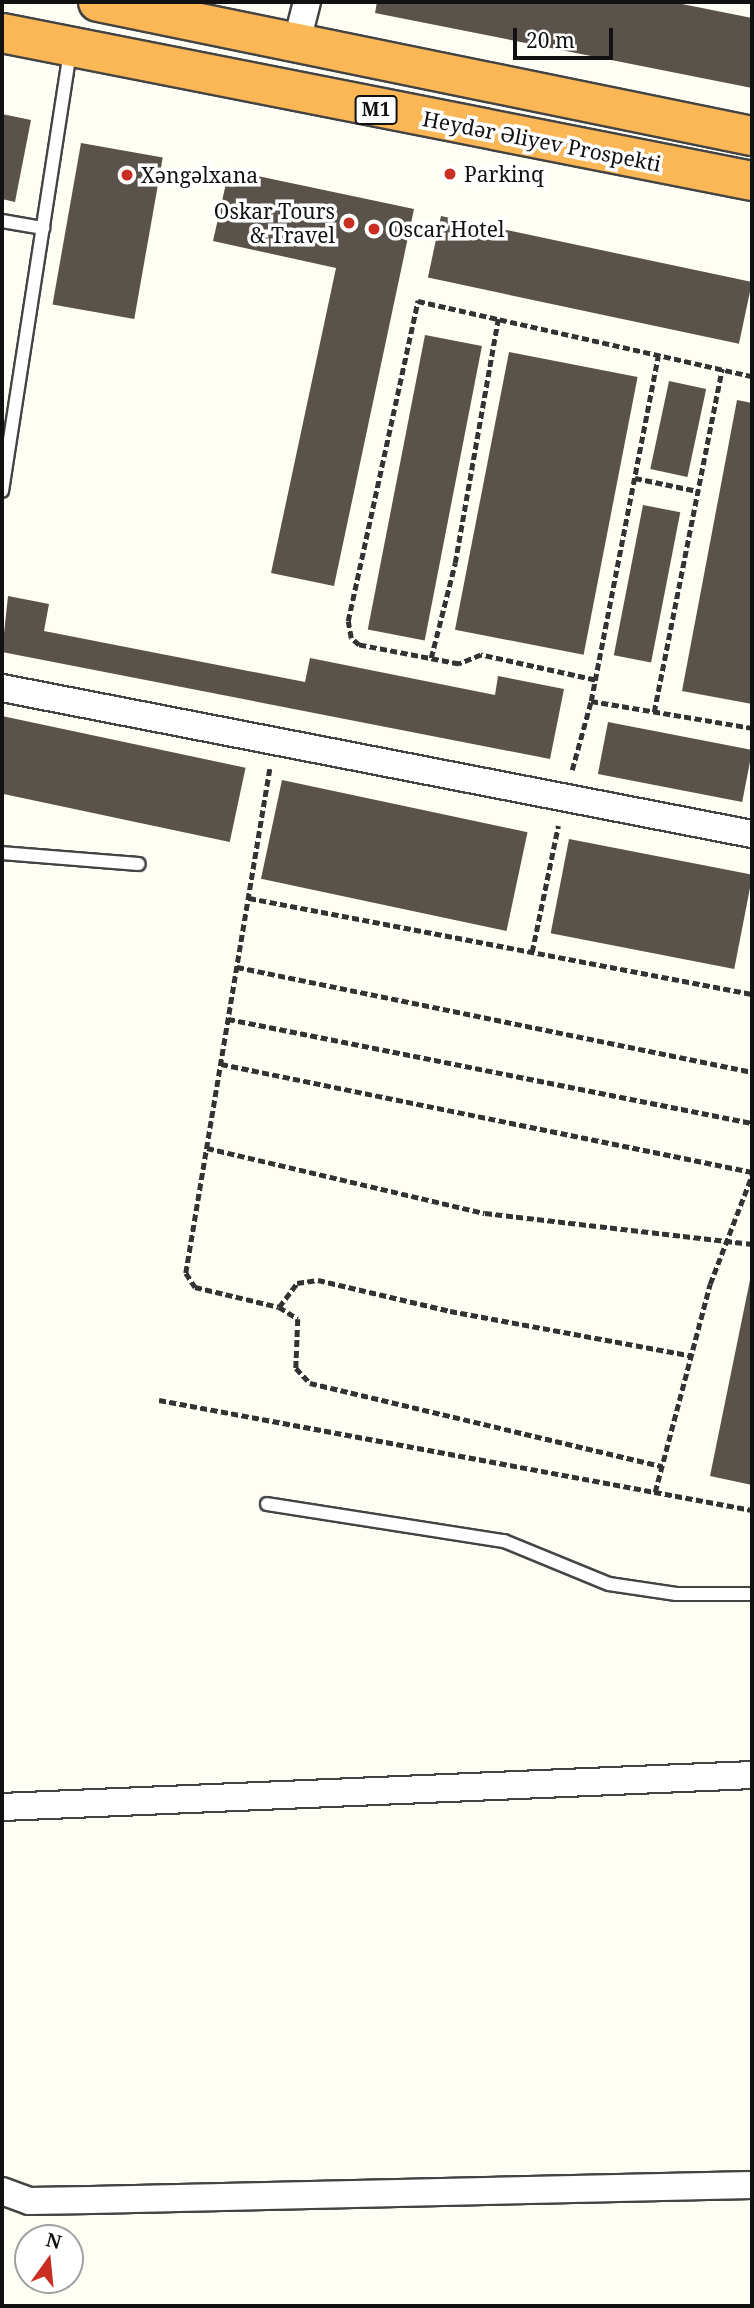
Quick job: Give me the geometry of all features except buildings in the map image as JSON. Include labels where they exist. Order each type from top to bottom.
[{"type":"highway","name":"Heydər Əliyev Prospekti","points":[[98,2],[296,45],[752,136]]},
{"type":"highway","name":"Heydər Əliyev Prospekti","points":[[2,33],[752,181]]},
{"type":"street","points":[[296,45],[307,2]]},
{"type":"street","points":[[2,688],[752,834]]},
{"type":"street","points":[[2,1807],[752,1775]]},
{"type":"street","points":[[2,2191],[29,2201],[79,2201],[752,2185]]},
{"type":"lane","points":[[2,491],[71,48]]},
{"type":"lane","points":[[2,221],[43,228]]},
{"type":"lane","points":[[2,853],[139,864]]},
{"type":"lane","points":[[267,1504],[504,1541],[609,1584],[676,1594],[752,1594]]},
{"type":"path","points":[[596,680],[481,655],[459,664],[359,645],[351,638],[348,621],[418,301],[752,376]]},
{"type":"path","points":[[431,659],[455,563],[498,319]]},
{"type":"path","points":[[592,701],[658,356]]},
{"type":"path","points":[[654,712],[722,369]]},
{"type":"path","points":[[635,478],[698,491]]},
{"type":"path","points":[[275,740],[186,1273],[195,1287],[279,1307],[298,1319],[296,1368],[310,1383],[662,1466]]},
{"type":"path","points":[[249,898],[752,994]]},
{"type":"path","points":[[237,967],[752,1072]]},
{"type":"path","points":[[228,1019],[752,1123]]},
{"type":"path","points":[[221,1064],[752,1174],[730,1240],[710,1284],[655,1492]]},
{"type":"path","points":[[207,1148],[485,1213],[752,1244]]},
{"type":"path","points":[[279,1307],[297,1283],[318,1280],[450,1311],[692,1356]]},
{"type":"path","points":[[159,1400],[752,1510]]},
{"type":"place","name":"Parkinq","points":[[450,174]]},
{"type":"place","name":"Xəngəlxana","points":[[127,175]]},
{"type":"place","name":"Oskar Tours & Travel","points":[[349,223]]},
{"type":"place","name":"Oscar Hotel","points":[[374,229]]}]
